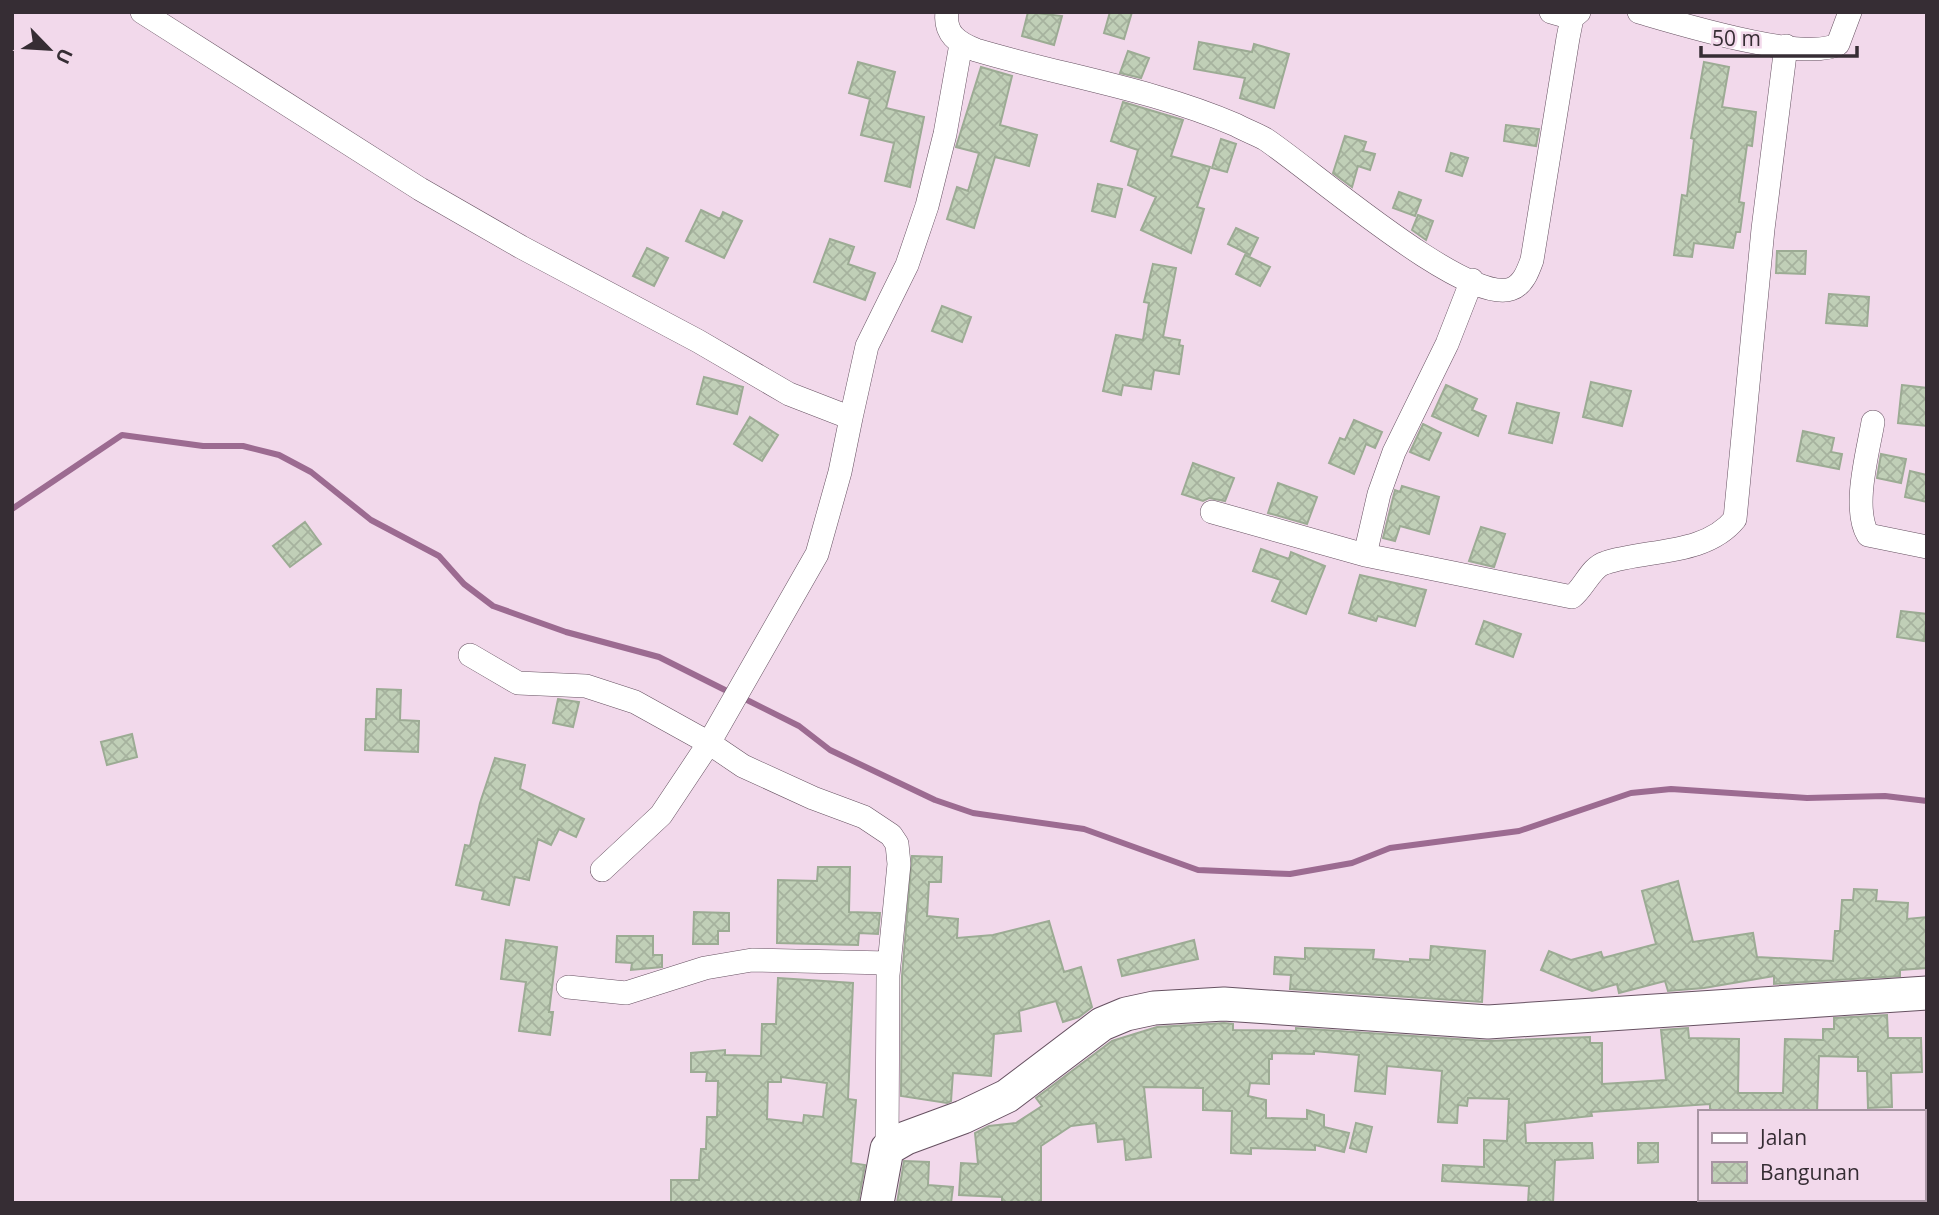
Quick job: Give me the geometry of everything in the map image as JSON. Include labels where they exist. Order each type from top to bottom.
[{"type":"street","points":[[142,12],[420,189],[521,247],[698,341],[789,394],[850,418]]},
{"type":"street","points":[[947,12],[946,22],[951,35],[961,44],[1002,58],[1160,98],[1263,138],[1402,241],[1472,280],[1488,287],[1511,289],[1527,275],[1539,220],[1567,14]]},
{"type":"street","points":[[1639,12],[1742,39],[1786,46],[1832,48],[1838,44],[1850,12]]},
{"type":"street","points":[[602,870],[661,815],[709,743],[817,554],[840,472],[867,346],[907,265],[927,206],[945,134],[961,44]]},
{"type":"street","points":[[1212,512],[1365,555],[1572,597],[1602,563],[1670,550],[1704,540],[1728,527],[1735,519],[1763,229],[1786,46]]},
{"type":"street","points":[[1365,555],[1379,494],[1394,452],[1447,345],[1472,280]]},
{"type":"street","points":[[1873,422],[1861,503],[1863,527],[1868,535],[1927,547]]},
{"type":"street","points":[[470,655],[518,683],[604,690],[635,702],[709,743],[743,766],[813,798],[864,817],[891,835],[897,844],[899,863],[889,963],[887,1149],[877,1203]]},
{"type":"street","points":[[568,987],[626,993],[705,968],[752,960],[889,963]]},
{"type":"street","points":[[887,1149],[906,1138],[985,1108],[1007,1096],[1102,1024],[1126,1014],[1154,1008],[1224,1004],[1488,1022],[1927,993]]},
{"type":"building","points":[[1028,12],[1062,16],[1054,45],[1022,36]]},
{"type":"building","points":[[1110,12],[1132,12],[1124,39],[1104,33]]},
{"type":"building","points":[[1199,42],[1252,52],[1254,44],[1289,54],[1274,108],[1240,98],[1245,78],[1194,69]]},
{"type":"building","points":[[1128,51],[1149,58],[1141,78],[1120,73]]},
{"type":"building","points":[[858,62],[895,72],[886,108],[924,117],[910,187],[885,181],[894,143],[861,135],[870,99],[849,93]]},
{"type":"building","points":[[1704,62],[1729,67],[1722,107],[1756,112],[1752,146],[1747,145],[1739,202],[1744,203],[1740,232],[1736,232],[1733,248],[1694,243],[1692,257],[1674,255],[1682,195],[1687,196],[1694,139],[1691,138]]},
{"type":"building","points":[[981,67],[1012,76],[1000,125],[1037,135],[1029,166],[995,157],[974,228],[947,219],[957,187],[968,191],[979,153],[956,147]]},
{"type":"building","points":[[1123,102],[1183,120],[1171,156],[1210,167],[1197,207],[1204,209],[1191,253],[1141,230],[1156,197],[1128,185],[1138,150],[1111,141]]},
{"type":"building","points":[[1506,125],[1539,129],[1536,146],[1504,141]]},
{"type":"building","points":[[1345,136],[1366,142],[1363,151],[1375,154],[1370,170],[1358,166],[1352,187],[1333,173]]},
{"type":"building","points":[[1221,139],[1236,144],[1227,172],[1212,168]]},
{"type":"building","points":[[1451,153],[1468,158],[1462,176],[1446,171]]},
{"type":"building","points":[[1098,184],[1122,189],[1115,217],[1092,211]]},
{"type":"building","points":[[1399,192],[1421,200],[1415,216],[1393,208]]},
{"type":"building","points":[[701,210],[720,219],[723,212],[742,221],[724,258],[686,241]]},
{"type":"building","points":[[1418,215],[1433,221],[1426,240],[1412,230]]},
{"type":"building","points":[[1236,228],[1258,238],[1250,255],[1228,244]]},
{"type":"building","points":[[830,239],[854,247],[848,264],[875,273],[865,300],[814,282]]},
{"type":"building","points":[[647,248],[668,258],[654,286],[633,276]]},
{"type":"building","points":[[1777,251],[1806,251],[1805,274],[1776,273]]},
{"type":"building","points":[[1245,255],[1270,267],[1260,286],[1236,274]]},
{"type":"building","points":[[1153,264],[1176,268],[1163,337],[1180,340],[1179,345],[1183,346],[1179,374],[1154,370],[1151,389],[1123,385],[1121,395],[1103,391],[1116,335],[1143,340],[1149,303],[1144,302]]},
{"type":"building","points":[[1829,294],[1869,297],[1867,326],[1826,323]]},
{"type":"building","points":[[942,306],[971,317],[962,342],[932,331]]},
{"type":"building","points":[[704,377],[743,387],[737,414],[697,404]]},
{"type":"building","points":[[1591,382],[1631,391],[1622,426],[1583,417]]},
{"type":"building","points":[[1446,385],[1477,399],[1472,410],[1486,416],[1478,436],[1432,416]]},
{"type":"building","points":[[1902,385],[1927,388],[1927,426],[1898,423]]},
{"type":"building","points":[[1517,403],[1559,413],[1552,443],[1509,433]]},
{"type":"building","points":[[750,417],[778,435],[762,461],[734,444]]},
{"type":"building","points":[[1354,420],[1382,432],[1375,448],[1366,444],[1354,474],[1329,463],[1340,438],[1345,440]]},
{"type":"building","points":[[1423,424],[1441,433],[1429,460],[1410,452]]},
{"type":"building","points":[[1803,431],[1834,438],[1831,452],[1842,454],[1839,469],[1797,461]]},
{"type":"building","points":[[1881,454],[1906,459],[1901,483],[1877,478]]},
{"type":"building","points":[[1193,463],[1234,478],[1225,501],[1209,498],[1203,501],[1182,494]]},
{"type":"building","points":[[1910,471],[1927,475],[1927,502],[1905,497]]},
{"type":"building","points":[[1278,483],[1317,497],[1307,524],[1268,513]]},
{"type":"building","points":[[1402,486],[1439,497],[1429,534],[1400,526],[1395,541],[1383,538],[1395,490],[1400,492]]},
{"type":"building","points":[[305,522],[321,544],[290,567],[273,546]]},
{"type":"building","points":[[1481,527],[1505,534],[1494,567],[1469,561]]},
{"type":"building","points":[[1261,549],[1289,559],[1291,552],[1325,566],[1306,614],[1272,601],[1281,580],[1253,571]]},
{"type":"building","points":[[1360,575],[1426,590],[1415,626],[1378,616],[1376,621],[1349,613]]},
{"type":"building","points":[[1901,611],[1927,614],[1924,641],[1897,637]]},
{"type":"building","points":[[1484,621],[1521,634],[1513,657],[1476,644]]},
{"type":"building","points":[[377,689],[401,690],[400,720],[419,721],[418,752],[365,750],[366,719],[376,719]]},
{"type":"building","points":[[558,699],[579,702],[573,727],[553,723]]},
{"type":"building","points":[[132,734],[137,757],[107,765],[101,742]]},
{"type":"building","points":[[495,758],[525,765],[520,789],[584,819],[576,837],[559,829],[551,845],[538,839],[529,880],[515,877],[509,905],[482,899],[484,891],[456,885],[465,845],[470,846],[480,803]]},
{"type":"building","points":[[912,856],[942,857],[941,882],[929,882],[927,916],[958,919],[957,938],[993,935],[1049,921],[1064,972],[1081,967],[1092,1007],[1079,1017],[1063,1022],[1056,1001],[1019,1011],[1021,1031],[994,1034],[991,1076],[953,1073],[951,1101],[947,1103],[901,1096],[902,976]]},
{"type":"building","points":[[818,867],[850,867],[849,912],[880,913],[878,934],[859,933],[858,945],[777,943],[778,880],[817,881]]},
{"type":"building","points":[[1678,881],[1693,942],[1753,933],[1757,957],[1833,961],[1835,931],[1840,931],[1842,900],[1853,900],[1854,889],[1877,890],[1876,901],[1908,903],[1907,919],[1927,917],[1927,968],[1900,970],[1900,976],[1774,984],[1774,976],[1668,991],[1665,981],[1619,993],[1617,984],[1592,991],[1541,970],[1549,951],[1571,960],[1601,952],[1603,958],[1656,944],[1642,891]]},
{"type":"building","points":[[694,912],[729,913],[729,931],[718,931],[718,944],[693,944]]},
{"type":"building","points":[[617,936],[653,936],[653,955],[662,955],[662,967],[631,970],[632,963],[616,962]]},
{"type":"building","points":[[506,940],[557,947],[549,1012],[553,1012],[550,1035],[519,1031],[526,982],[501,979]]},
{"type":"building","points":[[1194,940],[1198,959],[1122,976],[1118,960]]},
{"type":"building","points":[[1431,946],[1485,951],[1482,1002],[1290,989],[1291,975],[1274,974],[1275,957],[1305,959],[1305,948],[1374,950],[1373,959],[1410,962],[1410,959],[1430,960]]},
{"type":"building","points":[[778,978],[853,983],[848,1099],[856,1100],[851,1163],[865,1165],[858,1203],[671,1203],[671,1180],[699,1180],[701,1149],[706,1149],[707,1117],[717,1117],[718,1081],[706,1081],[707,1072],[691,1072],[691,1053],[725,1050],[725,1055],[761,1056],[762,1024],[776,1024]],"holes":[[[781,1077],[827,1083],[823,1117],[804,1115],[803,1123],[767,1119],[768,1082],[781,1082]]]},
{"type":"building","points":[[1887,1015],[1888,1038],[1921,1038],[1922,1072],[1891,1073],[1892,1107],[1868,1108],[1867,1071],[1858,1071],[1858,1057],[1819,1056],[1817,1110],[1710,1110],[1710,1104],[1591,1112],[1592,1116],[1525,1123],[1526,1143],[1592,1143],[1593,1158],[1555,1160],[1553,1203],[1528,1203],[1529,1186],[1442,1181],[1443,1165],[1484,1167],[1484,1140],[1507,1141],[1509,1099],[1468,1098],[1467,1106],[1458,1105],[1457,1123],[1438,1122],[1442,1071],[1387,1066],[1385,1094],[1355,1091],[1359,1055],[1314,1051],[1314,1054],[1272,1053],[1272,1059],[1269,1059],[1269,1084],[1250,1083],[1248,1096],[1266,1100],[1266,1118],[1307,1119],[1307,1110],[1324,1115],[1324,1127],[1349,1133],[1344,1152],[1315,1145],[1315,1150],[1251,1148],[1251,1154],[1231,1153],[1232,1111],[1203,1110],[1203,1088],[1144,1087],[1151,1157],[1126,1160],[1124,1139],[1098,1142],[1096,1123],[1071,1126],[1041,1146],[1041,1203],[1002,1203],[1002,1197],[959,1195],[961,1163],[978,1164],[975,1133],[989,1126],[1016,1123],[1042,1106],[1036,1098],[1112,1041],[1157,1027],[1224,1023],[1233,1024],[1233,1030],[1296,1031],[1296,1028],[1487,1041],[1590,1037],[1590,1043],[1602,1043],[1602,1084],[1666,1080],[1661,1030],[1688,1028],[1689,1038],[1739,1039],[1738,1093],[1783,1093],[1785,1039],[1823,1040],[1823,1029],[1834,1029],[1834,1018]]},
{"type":"building","points":[[1356,1123],[1372,1127],[1366,1152],[1350,1148]]},
{"type":"building","points":[[1638,1143],[1658,1143],[1658,1162],[1638,1163]]},
{"type":"building","points":[[904,1161],[929,1162],[928,1185],[953,1187],[951,1203],[897,1203]]},
{"type":"waterway","points":[[12,509],[122,435],[203,446],[243,446],[279,455],[311,472],[371,520],[439,556],[464,584],[493,606],[566,632],[659,657],[731,693]]},
{"type":"waterway","points":[[741,697],[799,726],[830,750],[935,800],[973,813],[1084,829],[1198,870],[1290,874],[1352,863],[1390,848],[1519,831],[1631,793],[1671,789],[1807,798],[1885,796],[1927,801]]}]
